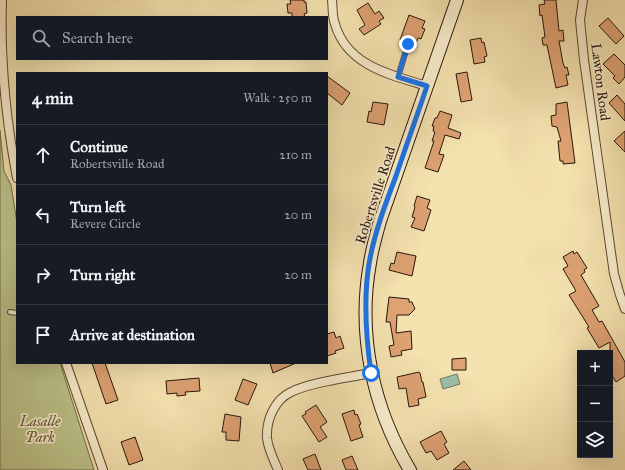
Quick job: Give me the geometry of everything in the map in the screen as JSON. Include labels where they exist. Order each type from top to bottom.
[{"type":"street","points":[[2,0],[1,24],[4,80],[16,172]]},
{"type":"street","points":[[332,0],[335,24],[349,52],[362,62],[398,77],[427,86]]},
{"type":"street","name":"Robertsville Road","points":[[410,470],[385,419],[371,373],[365,314],[367,285],[370,263],[380,222],[457,0]]},
{"type":"street","name":"Lawton Road","points":[[583,0],[580,20],[587,86],[614,274],[625,309]]},
{"type":"street","points":[[66,364],[103,470]]},
{"type":"street","points":[[278,470],[267,438],[268,423],[279,400],[289,392],[302,388],[371,373]]},
{"type":"lane","points":[[398,77],[408,44]]},
{"type":"lane","points":[[10,312],[16,313]]},
{"type":"green space","name":"Lasalle Park","points":[[0,130],[4,171],[11,185],[16,217],[16,364],[60,364],[94,470],[0,470]]},
{"type":"shaded area","points":[[457,374],[460,384],[443,389],[440,379]]},
{"type":"building","points":[[290,0],[304,0],[304,2],[306,2],[307,13],[304,14],[305,16],[292,16],[292,13],[288,13],[287,4],[291,4]]},
{"type":"building","points":[[544,0],[556,0],[559,31],[563,30],[564,41],[559,41],[563,63],[565,68],[567,67],[569,75],[566,75],[568,85],[556,88],[547,45],[543,45],[542,38],[545,37],[539,5],[545,4]]},
{"type":"building","points":[[368,3],[375,14],[379,11],[384,18],[379,21],[381,24],[364,35],[359,29],[365,25],[357,10]]},
{"type":"building","points":[[409,15],[425,21],[422,28],[425,29],[421,39],[418,38],[415,46],[409,41],[405,42],[400,40]]},
{"type":"building","points":[[608,18],[624,36],[616,44],[599,26]]},
{"type":"building","points":[[481,38],[482,43],[484,42],[487,56],[484,57],[485,62],[474,64],[470,40]]},
{"type":"building","points":[[614,54],[625,65],[625,77],[619,84],[613,78],[615,76],[603,64]]},
{"type":"building","points":[[467,72],[472,100],[461,102],[456,74]]},
{"type":"building","points":[[328,77],[350,93],[342,105],[328,94]]},
{"type":"building","points":[[617,95],[625,104],[625,121],[609,103]]},
{"type":"building","points":[[373,102],[388,104],[384,125],[367,122],[369,111],[371,112]]},
{"type":"building","points":[[567,102],[575,163],[563,164],[563,161],[560,161],[558,141],[561,141],[557,127],[552,126],[551,116],[556,115],[556,104]]},
{"type":"building","points":[[440,111],[452,115],[448,128],[461,133],[459,139],[445,135],[439,154],[444,155],[438,172],[425,168],[434,141],[432,141],[435,132],[433,131],[434,126],[432,126]]},
{"type":"building","points":[[625,131],[625,152],[614,141]]},
{"type":"building","points":[[417,196],[430,200],[427,208],[431,210],[424,231],[411,227],[415,218],[412,217]]},
{"type":"building","points":[[573,251],[574,254],[577,252],[587,268],[581,275],[599,306],[592,310],[599,322],[602,321],[625,362],[625,376],[616,382],[613,377],[613,350],[610,350],[610,342],[599,348],[587,328],[589,327],[569,295],[576,291],[563,269],[568,266],[563,257]]},
{"type":"building","points":[[397,252],[416,256],[412,276],[389,270],[391,263],[394,264]]},
{"type":"building","points":[[389,297],[409,299],[409,302],[412,302],[415,309],[409,315],[397,315],[396,333],[411,331],[412,349],[401,351],[402,355],[391,357],[389,346],[394,345],[390,322],[386,322]]},
{"type":"building","points":[[334,332],[336,338],[340,336],[344,348],[328,356],[328,334]]},
{"type":"building","points":[[466,358],[466,370],[452,370],[452,359]]},
{"type":"building","points":[[92,364],[105,364],[118,400],[106,404]]},
{"type":"building","points":[[270,364],[294,364],[273,373]]},
{"type":"building","points":[[419,372],[426,397],[418,399],[419,405],[409,407],[406,388],[399,389],[397,377]]},
{"type":"building","points":[[199,378],[200,391],[185,392],[186,395],[177,396],[177,393],[167,394],[166,381]]},
{"type":"building","points":[[243,379],[257,384],[248,405],[235,400]]},
{"type":"building","points":[[316,405],[327,422],[320,427],[327,437],[319,442],[302,416],[306,414],[305,412]]},
{"type":"building","points":[[354,410],[355,415],[357,414],[361,424],[359,425],[363,437],[351,441],[342,414]]},
{"type":"building","points":[[225,414],[241,417],[239,441],[226,440],[226,432],[222,432]]},
{"type":"building","points":[[441,431],[447,442],[444,444],[449,453],[437,460],[431,451],[426,453],[420,442]]},
{"type":"building","points":[[135,437],[143,460],[129,465],[121,442]]},
{"type":"building","points":[[315,454],[321,470],[308,470],[303,459]]},
{"type":"building","points":[[352,456],[358,470],[346,470],[342,460]]},
{"type":"building","points":[[464,461],[471,470],[453,470]]},
{"type":"route","points":[[371,373],[365,314],[367,285],[373,246],[387,199],[427,86],[398,77],[408,44]]}]
